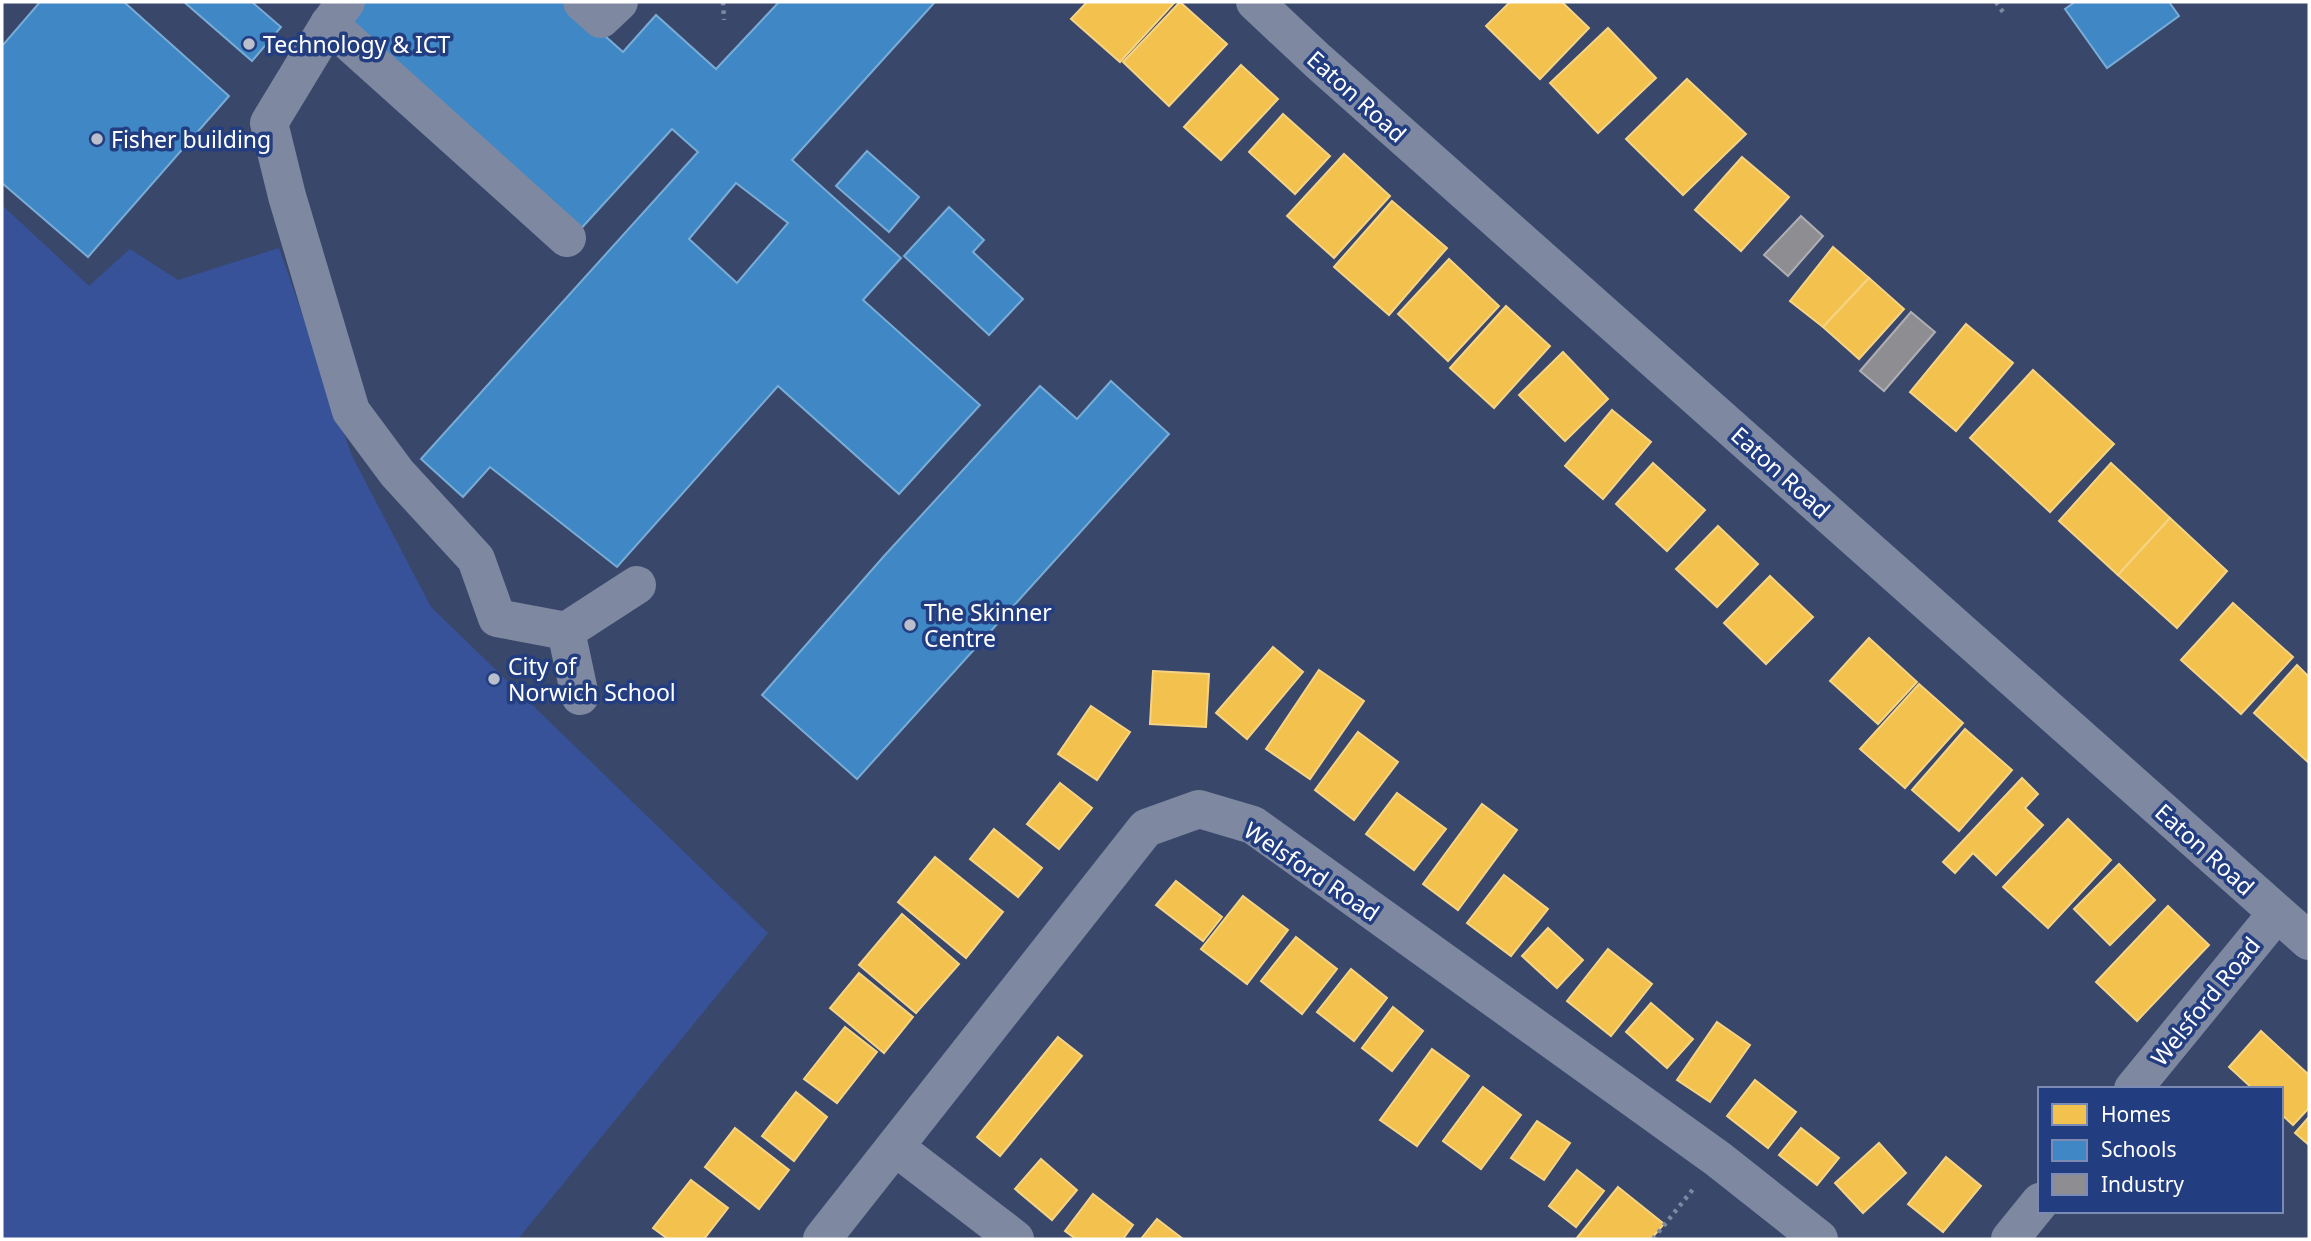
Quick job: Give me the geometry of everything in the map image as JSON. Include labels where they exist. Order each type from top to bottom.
[{"type":"street","points":[[582,2],[601,19],[619,2]]},
{"type":"street","name":"Eaton Road","points":[[1255,2],[1318,61],[2309,941]]},
{"type":"street","points":[[567,238],[337,13],[269,123],[287,196],[351,411],[397,473],[475,559],[497,618],[566,631],[636,585]]},
{"type":"street","points":[[566,631],[580,696]]},
{"type":"street","name":"Welsford Road","points":[[822,1239],[1146,828],[1199,809],[1253,825],[1718,1159],[1819,1239]]},
{"type":"street","name":"Welsford Road","points":[[2135,1087],[2277,913]]},
{"type":"street","points":[[895,1147],[1015,1239]]},
{"type":"street","points":[[2010,1239],[2038,1204]]},
{"type":"path","points":[[723,2],[724,20]]},
{"type":"path","points":[[1996,2],[2005,15]]},
{"type":"path","points":[[1653,1239],[1718,1159]]},
{"type":"shaded area","points":[[2,205],[89,286],[130,249],[178,280],[279,248],[352,456],[431,607],[768,933],[518,1239],[2,1239]]},
{"type":"building: Homes","points":[[1087,2],[1175,2],[1120,62],[1071,19]]},
{"type":"building: Homes","points":[[1180,2],[1227,44],[1169,106],[1123,62]]},
{"type":"building: Homes","points":[[1510,2],[1562,2],[1589,28],[1540,79],[1486,26]]},
{"type":"building: Homes","points":[[1608,28],[1656,78],[1598,133],[1550,83]]},
{"type":"building: Homes","points":[[1241,65],[1278,99],[1221,160],[1184,127]]},
{"type":"building: Homes","points":[[1687,79],[1746,134],[1683,195],[1626,139]]},
{"type":"building: Homes","points":[[1283,114],[1330,156],[1295,194],[1249,152]]},
{"type":"building: Homes","points":[[1344,154],[1390,196],[1334,258],[1287,216]]},
{"type":"building: Homes","points":[[1742,157],[1789,197],[1741,251],[1695,210]]},
{"type":"building: Homes","points":[[1392,201],[1447,248],[1389,315],[1334,267]]},
{"type":"building: Homes","points":[[1833,247],[1869,278],[1823,327],[1790,301]]},
{"type":"building: Homes","points":[[1449,259],[1499,306],[1448,361],[1398,314]]},
{"type":"building: Homes","points":[[1869,278],[1904,309],[1859,359],[1823,327]]},
{"type":"building: Homes","points":[[1506,306],[1550,346],[1494,408],[1450,368]]},
{"type":"building: Homes","points":[[1966,324],[2013,363],[1956,431],[1910,392]]},
{"type":"building: Homes","points":[[1563,352],[1608,399],[1565,441],[1519,395]]},
{"type":"building: Homes","points":[[2033,370],[2114,444],[2050,512],[1970,438]]},
{"type":"building: Homes","points":[[1612,410],[1651,442],[1603,499],[1565,466]]},
{"type":"building: Homes","points":[[1653,463],[1705,510],[1667,551],[1616,504]]},
{"type":"building: Homes","points":[[2111,463],[2170,518],[2118,575],[2059,521]]},
{"type":"building: Homes","points":[[2170,518],[2227,571],[2177,628],[2118,575]]},
{"type":"building: Homes","points":[[1718,526],[1758,564],[1717,607],[1676,569]]},
{"type":"building: Homes","points":[[1770,576],[1813,617],[1766,664],[1724,623]]},
{"type":"building: Homes","points":[[2233,603],[2293,657],[2241,714],[2181,660]]},
{"type":"building: Homes","points":[[1869,638],[1917,682],[1878,724],[1830,681]]},
{"type":"building: Homes","points":[[1273,647],[1303,672],[1247,739],[1216,713]]},
{"type":"building: Homes","points":[[2297,665],[2309,677],[2309,763],[2254,713]]},
{"type":"building: Homes","points":[[1319,670],[1364,701],[1310,779],[1266,749]]},
{"type":"building: Homes","points":[[1153,671],[1209,674],[1206,727],[1150,724]]},
{"type":"building: Homes","points":[[1919,684],[1963,723],[1905,788],[1860,749]]},
{"type":"building: Homes","points":[[1091,706],[1130,732],[1097,780],[1058,754]]},
{"type":"building: Homes","points":[[1965,729],[2012,770],[1959,831],[1912,790]]},
{"type":"building: Homes","points":[[1358,732],[1398,762],[1354,820],[1315,790]]},
{"type":"building: Homes","points":[[2022,778],[2038,794],[2025,808],[2043,825],[1996,875],[1973,853],[1955,873],[1943,862]]},
{"type":"building: Homes","points":[[1060,783],[1092,808],[1059,849],[1027,824]]},
{"type":"building: Homes","points":[[1397,793],[1446,829],[1414,870],[1366,834]]},
{"type":"building: Homes","points":[[1482,804],[1517,830],[1458,910],[1423,884]]},
{"type":"building: Homes","points":[[2068,819],[2111,860],[2048,928],[2003,887]]},
{"type":"building: Homes","points":[[994,829],[1042,868],[1018,897],[970,859]]},
{"type":"building: Homes","points":[[935,857],[1003,912],[966,958],[898,902]]},
{"type":"building: Homes","points":[[2119,864],[2155,900],[2110,945],[2074,909]]},
{"type":"building: Homes","points":[[1504,875],[1548,909],[1511,956],[1467,923]]},
{"type":"building: Homes","points":[[1176,881],[1222,917],[1203,941],[1156,905]]},
{"type":"building: Homes","points":[[1243,896],[1288,930],[1247,984],[1201,949]]},
{"type":"building: Homes","points":[[2168,906],[2209,945],[2137,1021],[2096,982]]},
{"type":"building: Homes","points":[[902,914],[959,964],[916,1013],[859,965]]},
{"type":"building: Homes","points":[[1548,928],[1583,960],[1557,988],[1522,956]]},
{"type":"building: Homes","points":[[1296,937],[1337,969],[1302,1014],[1261,981]]},
{"type":"building: Homes","points":[[1608,949],[1652,984],[1611,1036],[1567,1001]]},
{"type":"building: Homes","points":[[1351,969],[1387,998],[1354,1041],[1317,1012]]},
{"type":"building: Homes","points":[[859,973],[913,1017],[884,1053],[830,1008]]},
{"type":"building: Homes","points":[[1651,1003],[1693,1039],[1667,1068],[1626,1032]]},
{"type":"building: Homes","points":[[1393,1007],[1423,1031],[1392,1071],[1362,1048]]},
{"type":"building: Homes","points":[[1717,1022],[1750,1045],[1710,1102],[1677,1080]]},
{"type":"building: Homes","points":[[845,1027],[877,1052],[837,1103],[804,1079]]},
{"type":"building: Homes","points":[[2261,1031],[2309,1075],[2309,1108],[2293,1125],[2283,1116],[2283,1087],[2251,1087],[2229,1067]]},
{"type":"building: Homes","points":[[1058,1037],[1082,1056],[1000,1156],[977,1137]]},
{"type":"building: Homes","points":[[1432,1049],[1469,1076],[1417,1146],[1380,1120]]},
{"type":"building: Homes","points":[[1755,1080],[1796,1112],[1768,1148],[1727,1116]]},
{"type":"building: Homes","points":[[1483,1087],[1521,1115],[1481,1169],[1443,1141]]},
{"type":"building: Homes","points":[[796,1092],[827,1117],[794,1161],[762,1136]]},
{"type":"building: Homes","points":[[2309,1117],[2309,1145],[2295,1133]]},
{"type":"building: Homes","points":[[1537,1121],[1570,1143],[1544,1180],[1511,1158]]},
{"type":"building: Homes","points":[[735,1128],[789,1170],[759,1209],[705,1167]]},
{"type":"building: Homes","points":[[1801,1128],[1839,1158],[1817,1185],[1779,1155]]},
{"type":"building: Homes","points":[[1879,1143],[1906,1173],[1863,1213],[1835,1183]]},
{"type":"building: Homes","points":[[1946,1157],[1981,1186],[1943,1232],[1908,1204]]},
{"type":"building: Homes","points":[[1041,1159],[1077,1190],[1052,1220],[1015,1189]]},
{"type":"building: Homes","points":[[1577,1170],[1604,1191],[1576,1227],[1549,1206]]},
{"type":"building: Homes","points":[[691,1180],[728,1208],[704,1239],[668,1239],[653,1228]]},
{"type":"building: Homes","points":[[1618,1187],[1664,1224],[1651,1239],[1576,1239]]},
{"type":"building: Homes","points":[[1093,1194],[1133,1225],[1123,1239],[1076,1239],[1065,1231]]},
{"type":"building: Homes","points":[[1157,1219],[1183,1239],[1141,1239]]},
{"type":"building: Schools","name":"Fisher building","points":[[40,2],[124,2],[229,96],[88,257],[2,183],[2,46]]},
{"type":"building: Schools","name":"Technology & ICT","points":[[184,2],[252,2],[281,27],[252,61]]},
{"type":"building: Schools","points":[[365,2],[567,2],[623,52],[656,15],[716,69],[779,2],[935,2],[792,160],[901,258],[863,300],[980,405],[899,494],[778,386],[617,567],[490,467],[463,497],[421,459],[698,152],[672,129],[577,233],[345,22]],"holes":[[[736,183],[788,223],[737,283],[689,239]]]},
{"type":"building: Schools","points":[[2075,2],[2169,2],[2179,16],[2107,68],[2065,9]]},
{"type":"building: Schools","points":[[867,151],[919,197],[889,232],[836,186]]},
{"type":"building: Schools","points":[[949,207],[984,240],[973,252],[1023,299],[989,335],[904,256]]},
{"type":"building: Schools","name":"The Skinner Centre","points":[[1111,381],[1169,434],[857,779],[762,695],[885,555],[1040,386],[1077,419]]},
{"type":"building: Industry","points":[[1801,216],[1823,236],[1788,276],[1764,255]]},
{"type":"building: Industry","points":[[1911,312],[1935,332],[1884,391],[1860,371]]},
{"type":"place","name":"Technology & ICT","points":[[249,44]]},
{"type":"place","name":"Fisher building","points":[[97,139]]},
{"type":"place","name":"The Skinner Centre","points":[[910,625]]},
{"type":"place","name":"City of Norwich School","points":[[494,679]]}]
